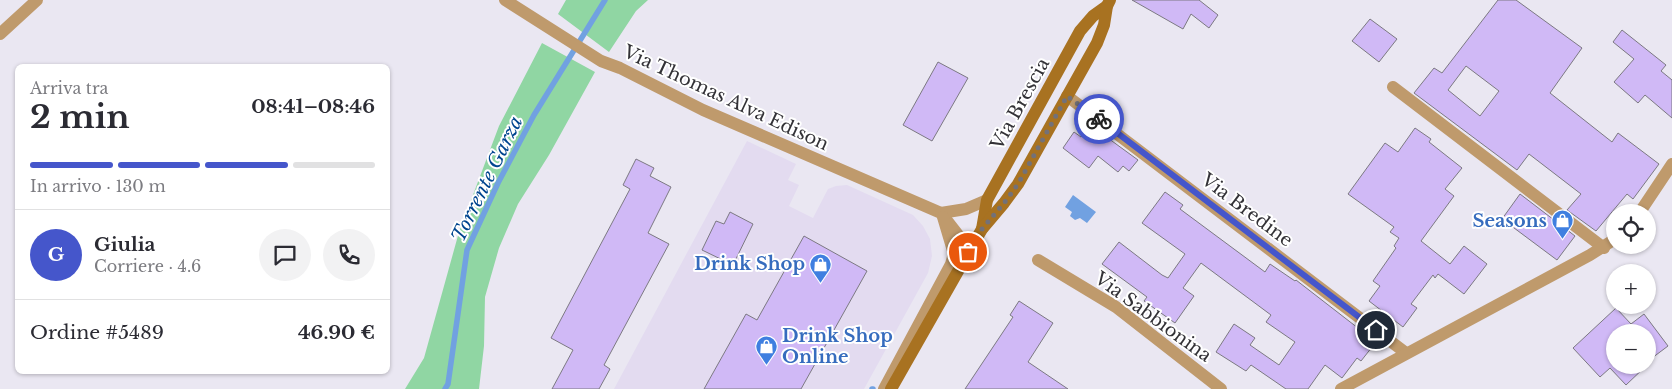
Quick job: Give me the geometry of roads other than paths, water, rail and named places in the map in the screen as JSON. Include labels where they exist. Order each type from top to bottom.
[{"type":"main road","name":"Via Brescia","points":[[891,389],[982,229],[1018,184],[1097,43],[1104,25],[1108,3]]},
{"type":"main road","name":"Via Brescia","points":[[982,229],[988,200],[1080,31],[1108,3]]},
{"type":"street","points":[[0,34],[38,0]]},
{"type":"street","name":"Via Thomas Alva Edison","points":[[505,0],[601,61],[620,68],[703,110],[941,213],[962,240],[968,252]]},
{"type":"street","points":[[1341,389],[1604,248],[1393,87]]},
{"type":"street","name":"Via Bredine","points":[[1067,96],[1406,353]]},
{"type":"street","points":[[1645,204],[1672,164]]},
{"type":"street","points":[[884,389],[951,264],[954,254],[941,213],[966,209],[988,200]]},
{"type":"street","name":"Via Sabbionina","points":[[1038,260],[1116,307],[1220,389]]},
{"type":"water","points":[[1073,195],[1096,212],[1087,223],[1080,218],[1075,220],[1070,216],[1072,212],[1065,207]]},
{"type":"waterway","name":"Torrente Garza","points":[[445,389],[448,384],[467,250],[498,183],[534,115],[605,0]]},
{"type":"place","name":"Seasons","points":[[1563,240]]},
{"type":"place","name":"Drink Shop","points":[[821,283]]},
{"type":"place","name":"Drink Shop Online","points":[[766,365]]}]
